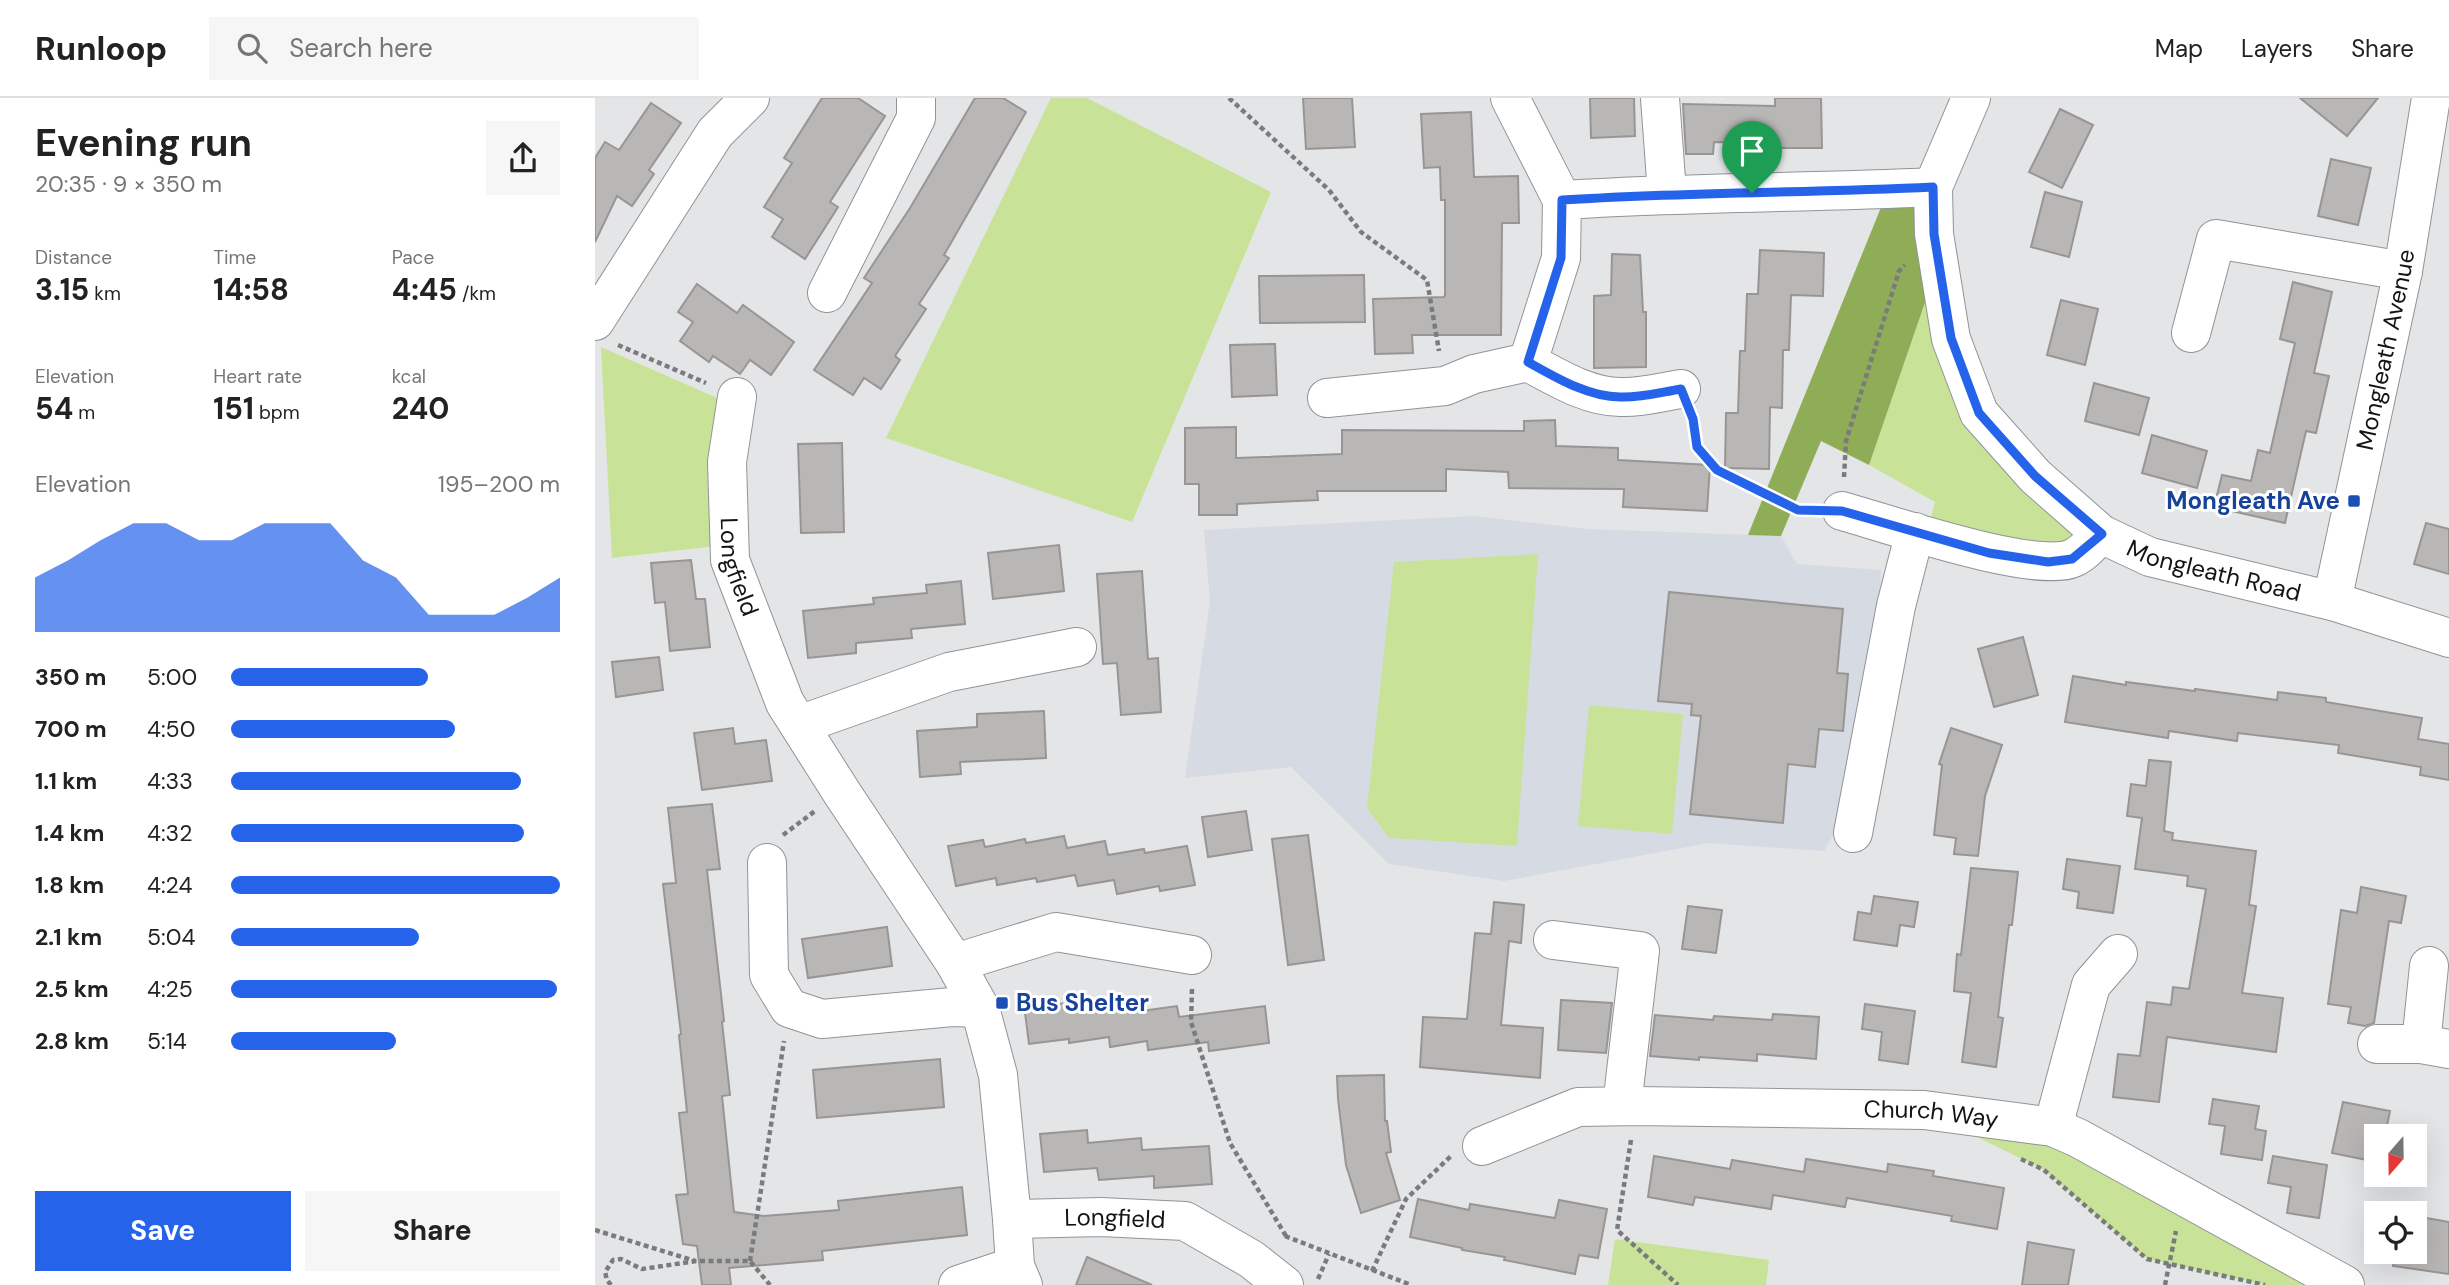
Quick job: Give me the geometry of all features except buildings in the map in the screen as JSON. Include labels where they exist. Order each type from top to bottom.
[{"type":"street","points":[[601,331],[716,133],[750,98]]},
{"type":"street","points":[[827,293],[916,118],[916,98]]},
{"type":"street","points":[[1510,98],[1562,200],[1561,258],[1528,362]]},
{"type":"street","points":[[1660,98],[1667,194]]},
{"type":"street","name":"Mongleath Road","points":[[1971,98],[1933,187],[1934,234],[1951,338],[1979,413],[2035,476],[2102,534],[2150,557],[2332,601],[2449,638]]},
{"type":"street","name":"Mongleath Avenue","points":[[2332,601],[2403,271],[2431,98]]},
{"type":"street","points":[[1562,200],[1667,194],[1837,192],[1933,187]]},
{"type":"street","points":[[2191,333],[2216,239],[2403,271]]},
{"type":"street","points":[[1327,398],[1445,386],[1474,374],[1528,362],[1566,382],[1597,393],[1619,397],[1681,389]]},
{"type":"street","name":"Longfield","points":[[737,397],[727,462],[730,560],[785,703],[955,963],[980,1008],[998,1074],[1019,1275],[958,1285]]},
{"type":"street","points":[[1842,511],[1989,553],[2048,562],[2072,559],[2102,534]]},
{"type":"street","points":[[1853,833],[1896,606],[1915,532]]},
{"type":"street","points":[[799,725],[949,672],[1077,647]]},
{"type":"street","points":[[767,863],[769,975],[789,1009],[822,1019],[952,1007],[980,1008]]},
{"type":"street","points":[[955,963],[1056,932],[1192,955]]},
{"type":"street","points":[[1553,940],[1640,951],[1629,1106]]},
{"type":"street","points":[[2053,1127],[2091,985],[2118,954]]},
{"type":"street","points":[[2377,1044],[2435,1046],[2429,966]]},
{"type":"street","name":"Church Way","points":[[1482,1146],[1578,1107],[1924,1110],[2053,1127],[2078,1138],[2346,1285]]},
{"type":"street","name":"Longfield","points":[[1012,1219],[1101,1217],[1185,1221],[1251,1259],[1285,1285]]},
{"type":"path","points":[[1229,98],[1329,190],[1361,232],[1427,280],[1445,386]]},
{"type":"path","points":[[1681,389],[1693,419],[1697,447],[1717,470],[1798,510],[1842,511],[1846,441],[1899,271],[1934,234]]},
{"type":"path","points":[[601,331],[737,397]]},
{"type":"path","points":[[767,863],[784,832],[842,793]]},
{"type":"path","points":[[770,1285],[750,1261],[789,1009]]},
{"type":"path","points":[[1191,1022],[1230,1143],[1286,1236]]},
{"type":"path","points":[[1629,1106],[1617,1230],[1671,1283],[1678,1285]]},
{"type":"path","points":[[1372,1271],[1406,1199],[1455,1152],[1482,1146]]},
{"type":"path","points":[[2019,1158],[2044,1170],[2147,1259],[2265,1285]]},
{"type":"path","points":[[2165,1285],[2183,1197]]},
{"type":"path","points":[[595,1230],[696,1261]]},
{"type":"path","points":[[1315,1285],[1329,1254],[1411,1285]]},
{"type":"path","points":[[611,1285],[605,1272],[613,1260],[621,1259],[642,1269],[696,1261],[750,1261]]},
{"type":"shaded area","points":[[1474,516],[1587,529],[1781,536],[1797,564],[1881,570],[1877,665],[1851,804],[1824,851],[1709,843],[1504,881],[1389,864],[1291,767],[1185,778],[1210,601],[1204,530]]},
{"type":"green space","points":[[1051,98],[1087,98],[1271,192],[1132,522],[886,438]]},
{"type":"green space","points":[[1922,199],[1931,285],[1869,465],[1821,441],[1781,536],[1748,535],[1884,200]]},
{"type":"green space","points":[[1931,285],[1942,367],[1987,452],[2079,529],[2055,553],[1931,518],[1935,502],[1869,465]]},
{"type":"green space","points":[[601,347],[724,401],[716,546],[612,558]]},
{"type":"green space","points":[[1538,554],[1517,846],[1389,838],[1367,808],[1394,562]]},
{"type":"green space","points":[[1589,705],[1683,714],[1672,834],[1578,826]]},
{"type":"green space","points":[[1963,1130],[2061,1141],[2324,1285],[2265,1285],[2147,1259],[2044,1170]]},
{"type":"green space","points":[[1615,1239],[1769,1260],[1766,1285],[1608,1285]]},
{"type":"place","name":"Mongleath Ave","points":[[2354,501]]},
{"type":"place","name":"Bus Shelter","points":[[1002,1003]]},
{"type":"route","points":[[1933,187],[1934,234],[1951,338],[1979,413],[2035,476],[2102,534],[2088,548],[2072,559],[2048,562],[1989,553],[1842,511],[1798,510],[1717,470],[1697,447],[1693,419],[1681,389],[1619,397],[1597,393],[1566,382],[1528,362],[1561,258],[1562,200],[1667,194],[1752,193],[1933,187]]}]
